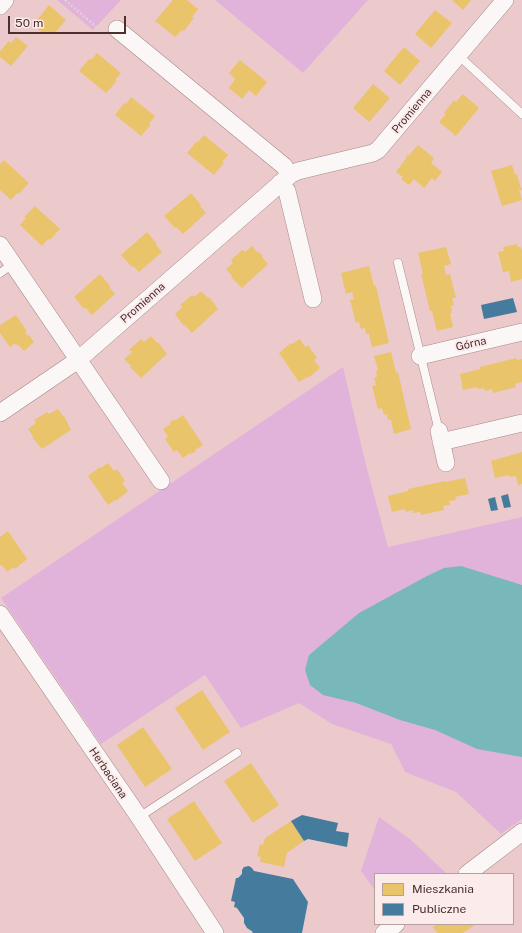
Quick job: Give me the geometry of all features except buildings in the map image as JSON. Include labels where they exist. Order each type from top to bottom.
[{"type":"street","points":[[0,6],[5,0]]},
{"type":"street","name":"Promienna","points":[[0,413],[78,360],[285,179],[298,171],[373,153],[378,150],[505,0]]},
{"type":"street","points":[[117,29],[284,166],[287,191],[313,299]]},
{"type":"street","points":[[0,245],[6,268],[78,360],[162,481]]},
{"type":"street","name":"Górna","points":[[420,356],[522,332]]},
{"type":"street","points":[[446,463],[440,437],[522,423]]},
{"type":"street","name":"Herbaciana","points":[[0,614],[139,817],[215,933]]},
{"type":"street","points":[[468,873],[522,832]]},
{"type":"street","points":[[384,933],[395,925]]},
{"type":"lane","points":[[458,55],[522,114]]},
{"type":"lane","points":[[398,263],[440,437]]},
{"type":"lane","points":[[139,817],[237,753]]},
{"type":"path","points":[[65,0],[93,24]]},
{"type":"shaded area","points":[[57,0],[121,0],[93,30]]},
{"type":"shaded area","points":[[215,0],[368,0],[303,73]]},
{"type":"shaded area","points":[[343,367],[365,461],[388,547],[522,517],[522,819],[501,834],[456,792],[405,772],[391,744],[332,724],[299,703],[241,728],[205,675],[101,744],[1,598]]},
{"type":"shaded area","points":[[379,817],[410,839],[446,873],[374,873],[374,889],[361,871]]},
{"type":"water","points":[[461,566],[522,585],[522,757],[477,749],[435,730],[400,720],[356,703],[323,695],[310,685],[305,670],[309,655],[359,613],[444,568]]}]
